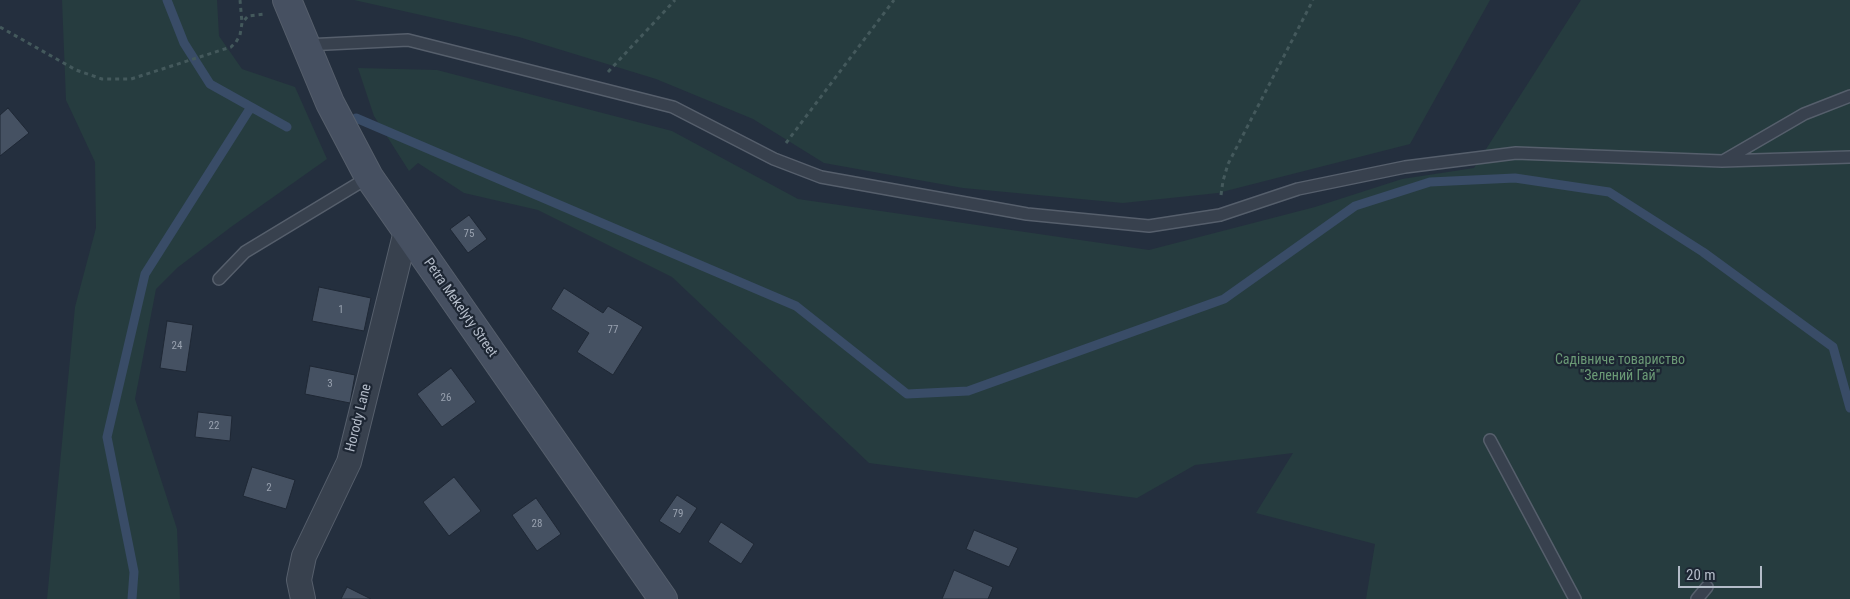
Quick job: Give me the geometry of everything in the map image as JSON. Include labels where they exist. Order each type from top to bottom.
[{"type":"street","name":"Petra Mekelyty Street","points":[[296,22],[330,103],[369,177],[663,599]]},
{"type":"street","name":"Horody Lane","points":[[303,599],[299,580],[304,556],[349,462],[406,231]]},
{"type":"lane","points":[[296,22],[408,40],[674,107],[774,159],[821,177],[1027,214],[1149,226],[1220,215],[1298,189],[1405,167],[1516,154],[1722,161],[1850,157]]},
{"type":"lane","points":[[1722,161],[1804,114],[1850,96]]},
{"type":"lane","points":[[219,279],[246,252],[369,177]]},
{"type":"lane","points":[[1490,440],[1575,599]]},
{"type":"lane","points":[[1697,599],[1708,587]]},
{"type":"path","points":[[0,27],[76,70],[102,79],[131,79],[216,50],[224,50],[236,42],[240,35],[242,24],[240,0]]},
{"type":"path","points":[[594,87],[675,0]]},
{"type":"path","points":[[774,159],[894,0]]},
{"type":"path","points":[[1220,215],[1223,180],[1228,164],[1313,0]]},
{"type":"path","points":[[242,24],[248,16],[260,14],[296,22]]},
{"type":"green space","points":[[62,0],[217,0],[219,36],[242,69],[295,87],[327,159],[177,268],[156,289],[135,399],[177,529],[180,599],[47,599],[75,307],[96,228],[95,162],[66,100]]},
{"type":"green space","points":[[354,0],[1490,0],[1410,144],[1218,193],[1123,203],[963,188],[824,163],[753,119],[656,79],[519,37]]},
{"type":"green space","name":"Садівниче товариство \"Зелений Гай\"","points":[[1581,0],[1850,0],[1850,599],[1366,599],[1375,544],[1256,513],[1293,453],[1195,465],[1137,498],[869,463],[672,277],[538,210],[464,193],[418,163],[409,171],[374,116],[358,68],[437,70],[672,131],[798,199],[1149,250],[1315,207],[1402,179],[1474,168]]},
{"type":"building","points":[[8,108],[29,133],[0,156],[0,115]]},
{"type":"building","points":[[469,215],[487,239],[468,253],[450,229]]},
{"type":"building","points":[[319,287],[371,298],[364,331],[312,321]]},
{"type":"building","points":[[564,288],[603,313],[608,306],[643,327],[613,375],[577,352],[589,333],[551,309]]},
{"type":"building","points":[[167,321],[193,325],[186,372],[160,368]]},
{"type":"building","points":[[310,366],[355,375],[350,403],[305,394]]},
{"type":"building","points":[[451,368],[476,402],[442,427],[417,394]]},
{"type":"building","points":[[198,412],[232,416],[230,441],[195,437]]},
{"type":"building","points":[[252,467],[295,480],[286,509],[243,496]]},
{"type":"building","points":[[454,477],[481,511],[449,536],[423,502]]},
{"type":"building","points":[[677,495],[697,508],[680,534],[659,521]]},
{"type":"building","points":[[536,498],[561,534],[537,551],[512,515]]},
{"type":"building","points":[[721,522],[754,544],[741,564],[708,542]]},
{"type":"building","points":[[974,530],[1018,548],[1009,567],[966,549]]},
{"type":"building","points":[[954,570],[993,587],[988,599],[942,599]]},
{"type":"building","points":[[347,587],[371,599],[341,599]]},
{"type":"waterway","points":[[167,0],[184,43],[210,84],[287,127]]},
{"type":"waterway","points":[[132,599],[134,572],[107,437],[145,274],[251,107]]},
{"type":"waterway","points":[[356,118],[796,306],[907,394],[968,391],[1224,299],[1355,206],[1430,182],[1515,178],[1609,192],[1703,252],[1833,347],[1850,408]]}]
